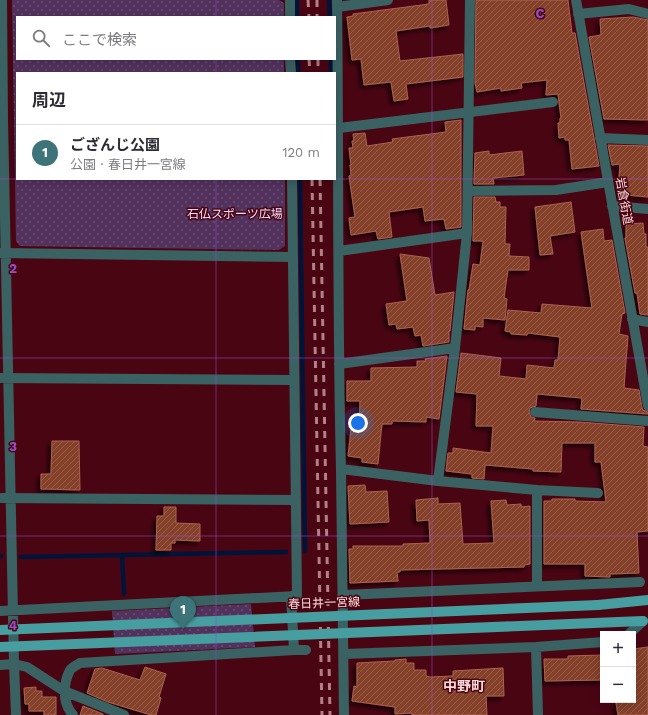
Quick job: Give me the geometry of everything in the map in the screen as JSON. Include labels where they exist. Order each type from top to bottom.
[{"type":"main road","name":"春日井一宮線","points":[[0,630],[598,605],[648,600]]},
{"type":"main road","points":[[0,647],[645,621]]},
{"type":"street","points":[[2,0],[4,378],[10,498],[16,715]]},
{"type":"street","points":[[290,0],[290,16]]},
{"type":"street","points":[[344,715],[339,364],[339,128],[337,4],[388,0]]},
{"type":"street","points":[[438,481],[455,348],[467,233],[470,0]]},
{"type":"street","name":"岩倉街道","points":[[576,0],[648,406]]},
{"type":"street","points":[[578,14],[629,10],[648,14]]},
{"type":"street","points":[[290,60],[291,72]]},
{"type":"street","points":[[339,128],[553,102]]},
{"type":"street","points":[[600,138],[648,140]]},
{"type":"street","points":[[0,611],[297,596],[292,180]]},
{"type":"street","points":[[468,191],[556,190],[608,182]]},
{"type":"street","points":[[612,206],[648,209]]},
{"type":"street","points":[[339,251],[467,233]]},
{"type":"street","points":[[3,253],[293,257]]},
{"type":"street","points":[[632,319],[648,322]]},
{"type":"street","points":[[339,364],[455,348]]},
{"type":"street","points":[[4,378],[294,380]]},
{"type":"street","points":[[535,412],[648,422]]},
{"type":"street","points":[[341,468],[438,481],[537,490],[598,493]]},
{"type":"street","points":[[537,490],[537,586]]},
{"type":"street","points":[[0,498],[296,500]]},
{"type":"street","points":[[343,594],[640,582]]},
{"type":"street","points":[[291,596],[294,650]]},
{"type":"street","points":[[633,631],[645,621]]},
{"type":"street","points":[[344,654],[536,647],[600,642]]},
{"type":"street","points":[[536,647],[538,715]]},
{"type":"street","points":[[73,715],[68,709],[64,691],[71,669],[80,663],[306,650]]},
{"type":"street","points":[[0,665],[14,664],[27,667],[64,691],[124,715]]},
{"type":"green space","name":"石仏スポーツ広場","points":[[12,0],[279,0],[284,3],[284,16],[16,16],[16,60],[284,60],[284,72],[16,72],[16,180],[285,180],[285,246],[279,250],[20,246],[16,241]]},
{"type":"green space","points":[[251,604],[255,647],[115,654],[112,611]]},
{"type":"building","points":[[429,0],[446,0],[449,25],[396,31],[400,61],[463,54],[463,77],[406,84],[408,99],[394,101],[391,82],[364,85],[361,59],[352,60],[347,17],[353,16],[353,14],[429,4]]},
{"type":"building","points":[[476,0],[568,0],[572,33],[575,33],[599,166],[572,169],[569,140],[565,140],[565,137],[559,138],[558,123],[560,123],[561,118],[558,94],[546,95],[547,80],[521,83],[522,88],[501,91],[501,88],[477,92],[475,83]]},
{"type":"building","points":[[633,17],[648,20],[648,120],[604,119],[589,37],[601,35],[600,19]]},
{"type":"building","points":[[461,120],[461,227],[446,229],[444,219],[425,221],[423,207],[389,212],[392,237],[378,239],[376,231],[351,235],[349,218],[355,217],[349,176],[351,175],[351,165],[349,148],[353,148],[353,134],[365,133],[367,146],[393,142],[392,139],[446,132],[445,122]]},
{"type":"building","points":[[608,145],[648,146],[648,197],[619,194],[620,164],[612,165]]},
{"type":"building","points":[[489,151],[489,155],[522,151],[524,175],[493,178],[494,184],[474,184],[475,153]]},
{"type":"building","points":[[474,197],[495,197],[496,202],[500,202],[500,207],[506,207],[505,244],[510,244],[509,256],[529,257],[529,270],[508,270],[504,298],[507,299],[505,320],[483,318],[483,327],[475,326],[475,330],[464,329],[468,290],[473,264],[480,265],[483,241],[473,241]]},
{"type":"building","points":[[571,202],[575,232],[550,236],[553,254],[540,255],[535,207]]},
{"type":"building","points":[[643,223],[644,234],[646,234],[646,247],[648,247],[648,315],[640,314],[625,238],[626,224]]},
{"type":"building","points":[[603,229],[604,241],[612,240],[625,313],[622,314],[619,334],[628,336],[624,388],[639,390],[642,408],[648,412],[648,414],[581,409],[582,398],[537,394],[536,406],[530,408],[529,412],[531,417],[535,418],[534,421],[579,422],[644,427],[643,446],[648,447],[648,531],[637,532],[639,573],[610,574],[610,577],[585,576],[585,564],[544,564],[544,501],[552,501],[552,499],[575,499],[575,501],[606,502],[601,462],[595,462],[595,443],[562,443],[561,472],[533,471],[533,469],[485,465],[484,479],[472,478],[472,474],[446,471],[448,453],[453,453],[453,448],[491,453],[493,426],[476,426],[477,394],[456,392],[461,353],[501,358],[499,376],[526,379],[527,365],[554,368],[555,360],[558,360],[560,337],[528,333],[527,335],[511,334],[511,332],[505,331],[508,310],[541,313],[542,304],[592,308],[581,232]]},
{"type":"building","points":[[400,254],[429,258],[435,295],[454,292],[449,342],[423,346],[421,335],[415,336],[413,327],[397,329],[396,324],[389,325],[386,304],[407,301]]},
{"type":"building","points":[[447,356],[439,419],[426,417],[426,422],[392,421],[392,424],[382,424],[378,464],[362,462],[362,458],[348,456],[351,429],[359,429],[360,401],[347,401],[347,381],[371,381],[371,368],[417,367],[417,361],[426,361],[425,359]]},
{"type":"building","points":[[52,441],[79,441],[80,490],[41,489],[41,474],[51,474]]},
{"type":"building","points":[[365,485],[366,492],[387,491],[389,522],[350,524],[348,486]]},
{"type":"building","points":[[438,498],[438,504],[460,503],[463,544],[494,543],[491,501],[506,500],[507,505],[521,504],[521,507],[530,506],[530,564],[524,565],[524,567],[400,570],[400,572],[397,572],[398,581],[350,583],[349,549],[353,549],[353,546],[403,546],[403,544],[430,543],[429,520],[417,521],[416,500]]},
{"type":"building","points":[[164,507],[176,507],[176,523],[200,524],[200,541],[175,540],[175,543],[171,543],[171,550],[156,550],[157,516],[164,516]]},
{"type":"building","points":[[648,647],[648,715],[618,715],[616,703],[636,703],[636,649]]},
{"type":"building","points":[[600,655],[600,680],[545,681],[544,659],[568,659],[568,656]]},
{"type":"building","points":[[406,659],[406,663],[414,663],[414,670],[426,670],[426,676],[430,677],[453,676],[453,671],[503,668],[504,696],[486,696],[487,715],[395,714],[395,707],[352,701],[354,686],[357,687],[357,663]]},
{"type":"building","points":[[145,667],[166,674],[159,697],[161,698],[156,715],[151,715],[108,702],[87,693],[95,669],[102,668],[140,680]]},
{"type":"building","points":[[36,687],[36,691],[42,691],[42,697],[56,697],[56,715],[44,715],[44,711],[29,711],[29,704],[25,704],[24,688]]},
{"type":"building","points":[[83,706],[103,714],[103,715],[80,715]]},
{"type":"waterway","points":[[297,0],[297,16]]},
{"type":"waterway","points":[[329,0],[330,16]]},
{"type":"waterway","points":[[298,60],[298,72]]},
{"type":"waterway","points":[[331,60],[331,72]]},
{"type":"waterway","points":[[300,180],[305,551]]},
{"type":"waterway","points":[[124,594],[122,555],[286,552]]},
{"type":"waterway","points":[[21,557],[122,555]]},
{"type":"railway","points":[[308,0],[309,16]]},
{"type":"railway","points":[[317,0],[317,16]]},
{"type":"railway","points":[[309,60],[310,72]]},
{"type":"railway","points":[[318,60],[318,72]]},
{"type":"railway","points":[[312,180],[322,715]]},
{"type":"railway","points":[[320,180],[330,715]]},
{"type":"place","name":"ござんじ公園","points":[[183,629]]},
{"type":"district","name":"中野町","points":[[464,686]]}]
